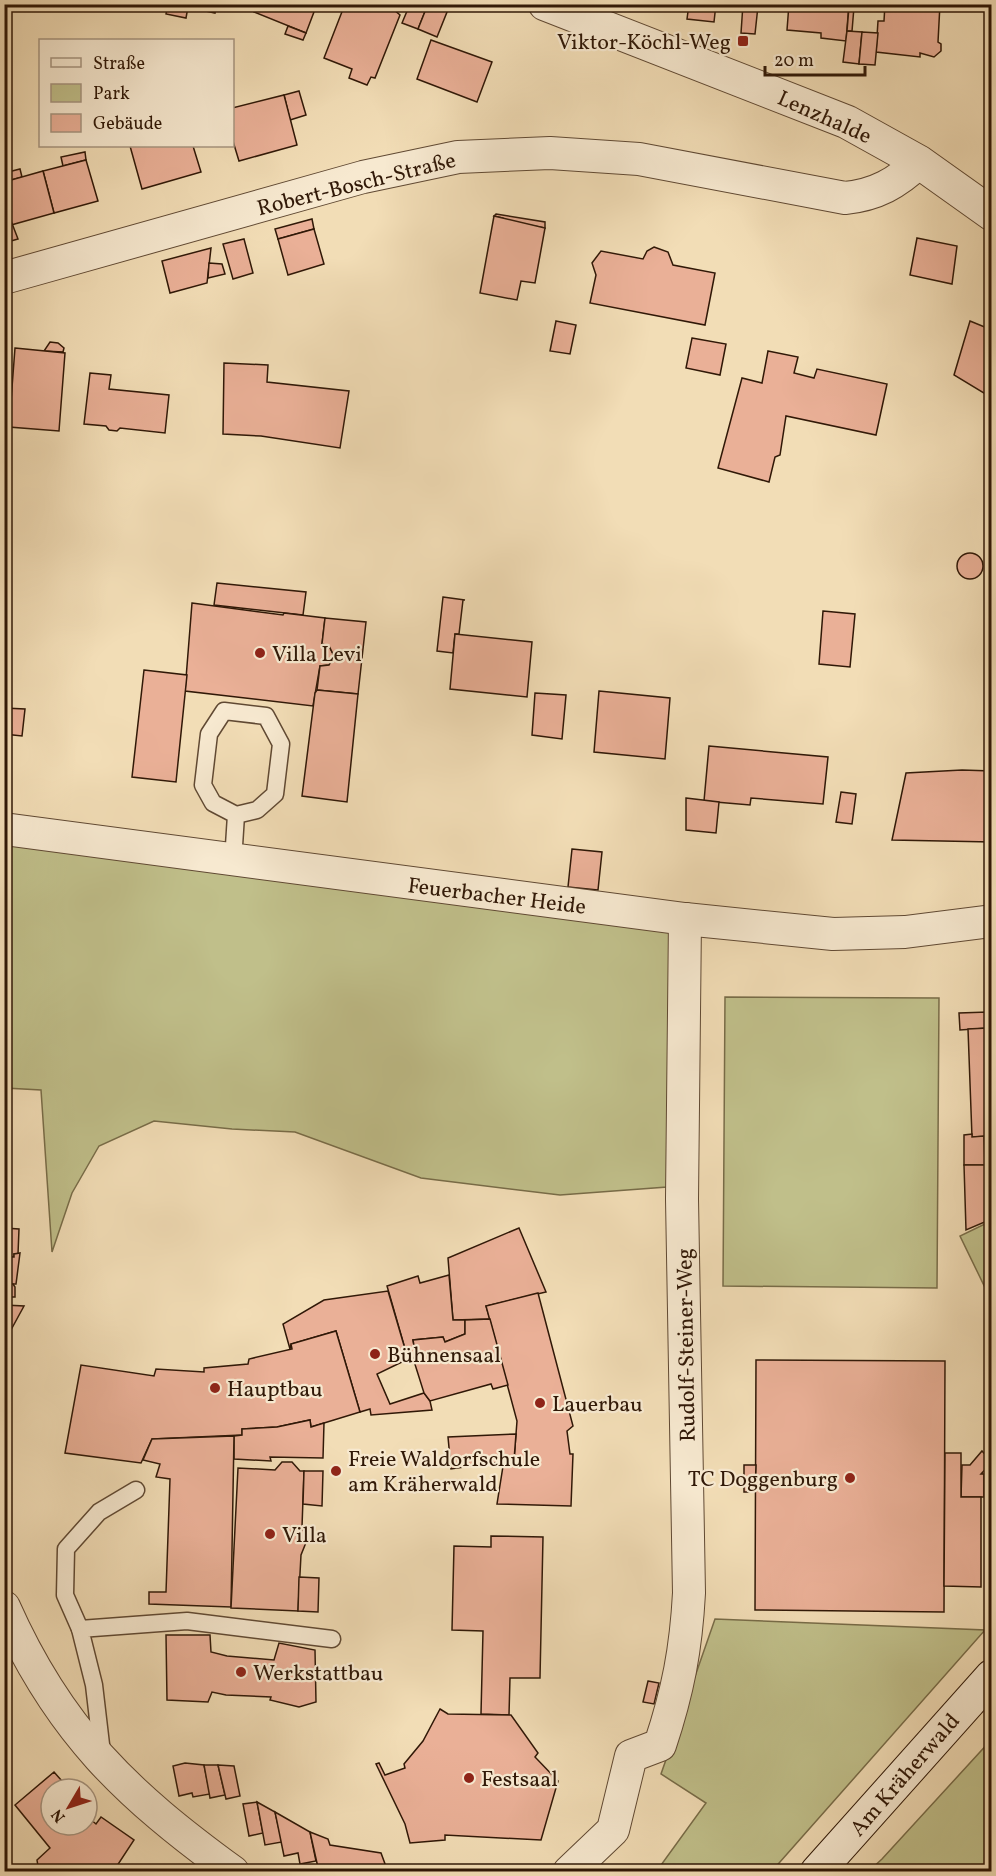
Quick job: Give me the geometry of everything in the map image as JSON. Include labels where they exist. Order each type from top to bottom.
[{"type":"street","name":"Lenzhalde","points":[[545,4],[847,122],[919,162],[992,214]]},
{"type":"street","name":"Robert-Bosch-Straße","points":[[4,278],[363,177],[458,156],[550,153],[639,159],[845,198],[866,196],[886,188],[901,179],[919,162]]},
{"type":"street","name":"Feuerbacher Heide","points":[[4,829],[685,919],[832,934],[905,932],[992,921]]},
{"type":"street","name":"Rudolf-Steiner-Weg","points":[[569,1872],[613,1830],[631,1756],[660,1745],[673,1708],[685,1651],[689,1593],[682,1199],[685,919]]},
{"type":"street","points":[[4,1607],[21,1646],[56,1705],[103,1763],[175,1830],[233,1872]]},
{"type":"street","name":"Am Kräherwald","points":[[817,1872],[992,1676]]},
{"type":"lane","points":[[224,711],[266,716],[281,744],[275,794],[257,810],[236,815],[213,803],[203,785],[209,734],[224,711]]},
{"type":"lane","points":[[233,861],[236,815]]},
{"type":"lane","points":[[103,1763],[94,1685],[80,1629],[64,1595],[66,1549],[99,1512],[136,1490]]},
{"type":"lane","points":[[80,1629],[187,1621],[332,1639]]},
{"type":"green space","points":[[4,844],[681,924],[667,1187],[560,1195],[421,1178],[295,1132],[232,1129],[154,1121],[99,1146],[72,1193],[52,1252],[41,1090],[5,1088]]},
{"type":"green space","points":[[725,997],[939,998],[937,1288],[723,1286]]},
{"type":"green space","points":[[991,1221],[991,1300],[960,1236]]},
{"type":"green space","points":[[715,1619],[985,1630],[772,1871],[656,1872],[706,1803],[661,1774]]},
{"type":"green space","points":[[991,1740],[991,1871],[869,1871],[882,1859]]},
{"type":"building","points":[[112,4],[129,4],[129,7],[112,7]]},
{"type":"building","points":[[168,4],[217,4],[215,13],[188,7],[186,18],[166,14]]},
{"type":"building","points":[[257,4],[317,4],[306,33],[254,12]]},
{"type":"building","points":[[345,4],[387,4],[400,15],[375,78],[371,77],[367,85],[349,78],[352,69],[324,58]]},
{"type":"building","points":[[410,4],[428,4],[418,29],[402,23]]},
{"type":"building","points":[[428,4],[449,7],[437,37],[418,29]]},
{"type":"building","points":[[689,4],[716,4],[714,22],[687,19]]},
{"type":"building","points":[[743,4],[758,6],[755,34],[741,33]]},
{"type":"building","points":[[789,4],[849,4],[846,41],[821,38],[821,33],[787,30]]},
{"type":"building","points":[[885,4],[940,4],[938,42],[941,44],[941,51],[934,57],[920,53],[920,57],[876,52],[878,21],[884,21]]},
{"type":"building","points":[[849,7],[854,7],[852,31],[847,31]]},
{"type":"building","points":[[288,26],[306,33],[303,40],[285,34]]},
{"type":"building","points":[[847,31],[862,32],[859,64],[843,62]]},
{"type":"building","points":[[862,32],[878,33],[875,65],[859,64]]},
{"type":"building","points":[[431,40],[492,62],[477,102],[417,79]]},
{"type":"building","points":[[299,91],[306,115],[290,120],[284,95]]},
{"type":"building","points":[[284,95],[297,145],[239,161],[234,145],[234,108]]},
{"type":"building","points":[[130,147],[193,147],[201,172],[142,189]]},
{"type":"building","points":[[85,152],[86,160],[63,166],[61,157]]},
{"type":"building","points":[[86,160],[98,201],[54,213],[43,171]]},
{"type":"building","points":[[20,169],[22,177],[4,182],[4,173]]},
{"type":"building","points":[[43,171],[54,213],[11,225],[4,202],[4,182]]},
{"type":"building","points":[[8,213],[18,239],[4,243],[4,214]]},
{"type":"building","points":[[496,214],[545,222],[545,228],[503,220],[503,218],[494,216]]},
{"type":"building","points":[[494,216],[545,228],[535,283],[521,281],[517,300],[480,293]]},
{"type":"building","points":[[312,219],[314,229],[278,239],[275,229]]},
{"type":"building","points":[[314,229],[324,264],[288,275],[278,239]]},
{"type":"building","points":[[917,238],[957,246],[952,284],[910,275]]},
{"type":"building","points":[[244,239],[253,273],[233,279],[223,244]]},
{"type":"building","points":[[654,247],[668,252],[673,265],[715,273],[705,325],[590,303],[596,275],[592,263],[601,251],[643,259],[647,251]]},
{"type":"building","points":[[211,248],[207,283],[170,293],[162,261]]},
{"type":"building","points":[[209,263],[222,264],[225,274],[208,278]]},
{"type":"building","points":[[556,321],[576,325],[570,354],[550,351]]},
{"type":"building","points":[[970,321],[992,330],[992,398],[954,375]]},
{"type":"building","points":[[692,338],[726,344],[720,375],[686,368]]},
{"type":"building","points":[[50,342],[58,343],[64,348],[63,352],[44,351]]},
{"type":"building","points":[[15,348],[65,353],[59,431],[9,427]]},
{"type":"building","points":[[768,351],[798,357],[794,373],[814,378],[817,369],[887,384],[876,435],[786,416],[780,455],[775,457],[769,482],[718,468],[742,378],[762,383]]},
{"type":"building","points":[[224,363],[268,365],[267,382],[349,391],[340,448],[261,436],[223,434]]},
{"type":"building","points":[[90,373],[111,375],[109,389],[169,395],[165,433],[120,428],[117,431],[109,430],[106,426],[84,424]]},
{"type":"building","points":[[970,553],[979,557],[983,566],[979,575],[970,579],[961,575],[957,566],[961,557]]},
{"type":"building","points":[[217,583],[306,592],[303,615],[214,605]]},
{"type":"building","points":[[443,597],[465,600],[463,600],[459,634],[455,634],[453,653],[437,651]]},
{"type":"building","name":"Villa Levi","points":[[192,603],[325,618],[322,644],[329,646],[334,656],[329,665],[320,666],[313,706],[185,691]]},
{"type":"building","points":[[823,611],[855,614],[850,667],[819,664]]},
{"type":"building","points":[[325,618],[366,622],[358,694],[317,690],[320,666],[329,665],[334,656],[329,646],[322,644]]},
{"type":"building","points":[[455,634],[532,642],[527,697],[450,689]]},
{"type":"building","points":[[144,670],[187,675],[176,782],[132,777]]},
{"type":"building","points":[[317,690],[358,694],[347,802],[302,796]]},
{"type":"building","points":[[599,691],[670,698],[665,759],[594,752]]},
{"type":"building","points":[[535,693],[566,695],[562,739],[532,735]]},
{"type":"building","points":[[4,708],[25,709],[22,736],[4,734]]},
{"type":"building","points":[[709,746],[828,757],[823,804],[751,798],[750,805],[704,801]]},
{"type":"building","points":[[992,771],[992,842],[892,840],[906,773]]},
{"type":"building","points":[[841,792],[856,794],[852,824],[836,822]]},
{"type":"building","points":[[686,798],[719,802],[716,833],[686,830]]},
{"type":"building","points":[[572,849],[602,852],[598,890],[568,887]]},
{"type":"building","points":[[988,1012],[988,1028],[960,1030],[959,1013]]},
{"type":"building","points":[[992,1028],[992,1136],[972,1137],[968,1029]]},
{"type":"building","points":[[972,1134],[972,1137],[984,1136],[985,1165],[964,1165],[964,1135]]},
{"type":"building","points":[[964,1165],[985,1165],[987,1221],[966,1230]]},
{"type":"building","points":[[4,1228],[19,1229],[18,1254],[14,1254],[14,1257],[4,1257]]},
{"type":"building","points":[[519,1228],[546,1292],[486,1306],[490,1319],[453,1320],[448,1258]]},
{"type":"building","points":[[20,1253],[16,1284],[4,1284],[4,1257],[14,1257],[14,1254]]},
{"type":"building","points":[[449,1275],[453,1320],[465,1320],[465,1334],[445,1342],[443,1337],[413,1340],[416,1357],[408,1359],[387,1286],[418,1276],[420,1283]]},
{"type":"building","points":[[4,1284],[13,1284],[15,1297],[4,1297]]},
{"type":"building","name":"Bühnensaal","points":[[388,1291],[408,1359],[377,1374],[390,1404],[424,1393],[430,1401],[432,1410],[371,1415],[370,1409],[360,1412],[336,1331],[291,1344],[290,1349],[283,1324],[324,1300]]},
{"type":"building","name":"Lauerbau","points":[[538,1293],[573,1426],[567,1431],[570,1454],[573,1454],[571,1506],[497,1504],[504,1460],[514,1460],[517,1421],[486,1306]]},
{"type":"building","points":[[4,1305],[24,1306],[6,1339],[4,1339]]},
{"type":"building","points":[[490,1319],[508,1385],[493,1389],[491,1384],[430,1401],[424,1393],[413,1358],[416,1357],[413,1340],[443,1337],[445,1342],[465,1334],[465,1320]]},
{"type":"building","name":"Hauptbau","points":[[336,1331],[360,1412],[311,1427],[310,1420],[277,1427],[242,1429],[242,1435],[152,1439],[141,1463],[65,1453],[81,1365],[154,1376],[156,1369],[204,1372],[204,1368],[248,1364],[249,1359],[292,1349],[291,1344]]},
{"type":"building","name":"TC Doggenburg","points":[[756,1360],[945,1361],[944,1612],[755,1610]]},
{"type":"building","points":[[310,1420],[311,1427],[324,1423],[323,1458],[270,1457],[271,1461],[234,1459],[234,1436],[242,1435],[242,1429],[277,1427]]},
{"type":"building","points":[[516,1434],[514,1460],[451,1469],[448,1437]]},
{"type":"building","points":[[234,1436],[231,1607],[149,1604],[149,1592],[166,1592],[170,1479],[156,1477],[160,1464],[143,1460],[152,1439]]},
{"type":"building","points":[[982,1451],[992,1462],[981,1474],[984,1474],[984,1497],[961,1497],[962,1465],[970,1465]]},
{"type":"building","points":[[945,1453],[961,1453],[961,1497],[981,1497],[981,1587],[944,1586]]},
{"type":"building","name":"Villa","points":[[282,1462],[292,1462],[300,1471],[304,1471],[302,1527],[307,1540],[301,1555],[298,1611],[231,1608],[238,1468],[275,1470]]},
{"type":"building","points":[[744,1465],[756,1465],[755,1492],[744,1492]]},
{"type":"building","points":[[304,1471],[323,1471],[322,1506],[303,1504]]},
{"type":"building","points":[[491,1536],[543,1537],[540,1678],[510,1678],[509,1715],[481,1714],[483,1631],[452,1630],[454,1546],[491,1547]]},
{"type":"building","points":[[299,1577],[319,1578],[318,1612],[298,1611]]},
{"type":"building","name":"Werkstattbau","points":[[166,1635],[210,1635],[211,1652],[227,1656],[274,1660],[279,1643],[315,1650],[316,1702],[299,1707],[270,1700],[271,1697],[226,1695],[212,1692],[208,1702],[167,1700]]},
{"type":"building","points":[[648,1681],[659,1683],[654,1704],[643,1702]]},
{"type":"building","name":"Festsaal","points":[[440,1709],[448,1714],[511,1715],[538,1753],[535,1757],[558,1781],[541,1840],[445,1835],[445,1840],[410,1843],[405,1824],[376,1764],[379,1763],[385,1775],[405,1768],[404,1764],[423,1741]]},
{"type":"building","points":[[185,1763],[204,1765],[210,1794],[193,1797],[192,1793],[179,1796],[173,1766]]},
{"type":"building","points":[[204,1765],[218,1765],[225,1795],[210,1798]]},
{"type":"building","points":[[218,1765],[234,1766],[240,1796],[226,1799]]},
{"type":"building","points":[[54,1772],[58,1777],[48,1777]]},
{"type":"building","points":[[39,1785],[39,1834],[15,1805]]},
{"type":"building","points":[[257,1802],[263,1833],[249,1836],[243,1804]]},
{"type":"building","points":[[257,1802],[275,1812],[282,1842],[265,1845]]},
{"type":"building","points":[[275,1812],[310,1832],[316,1861],[300,1864],[298,1853],[284,1856]]},
{"type":"building","points":[[101,1817],[134,1840],[113,1872],[39,1872],[37,1860],[50,1848],[41,1837],[99,1837]]},
{"type":"building","points":[[310,1832],[328,1839],[330,1845],[381,1853],[388,1872],[319,1872]]},
{"type":"place","name":"Viktor-Köchl-Weg","points":[[743,41]]},
{"type":"place","name":"Villa Levi","points":[[260,653]]},
{"type":"place","name":"Bühnensaal","points":[[375,1354]]},
{"type":"place","name":"Hauptbau","points":[[215,1388]]},
{"type":"place","name":"Lauerbau","points":[[540,1403]]},
{"type":"place","name":"Freie Waldorfschule am Kräherwald","points":[[336,1471]]},
{"type":"place","name":"TC Doggenburg","points":[[850,1478]]},
{"type":"place","name":"Villa","points":[[270,1534]]},
{"type":"place","name":"Werkstattbau","points":[[241,1672]]},
{"type":"place","name":"Festsaal","points":[[469,1778]]}]
